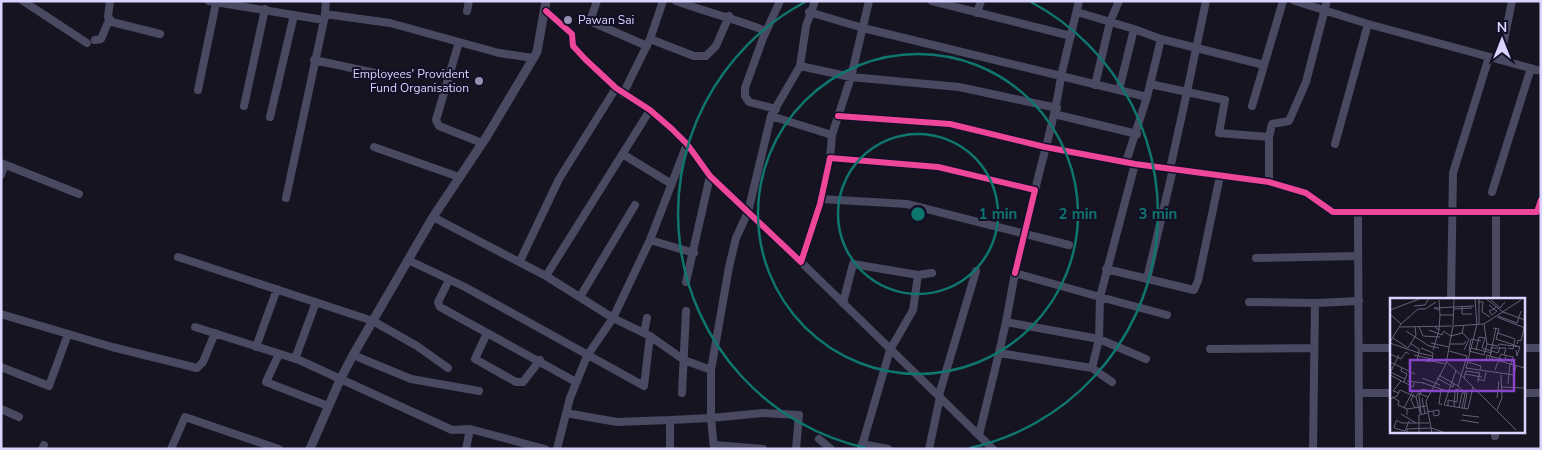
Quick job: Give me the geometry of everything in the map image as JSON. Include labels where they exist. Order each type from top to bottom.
[{"type":"street","points":[[23,1],[91,41],[101,39],[109,20],[110,1]]},
{"type":"street","points":[[286,198],[326,1]]},
{"type":"street","points":[[467,11],[469,1]]},
{"type":"street","points":[[310,449],[340,380],[373,321],[433,217],[482,143],[537,52],[546,11],[546,1]]},
{"type":"street","points":[[596,1],[591,18],[592,22],[694,56],[706,56],[716,46],[729,16]]},
{"type":"street","points":[[676,1],[706,12],[729,16],[766,31]]},
{"type":"street","points":[[776,109],[749,102],[745,96],[745,88],[766,31],[780,1]]},
{"type":"street","points":[[763,449],[714,447],[711,418],[711,370],[736,238],[748,212],[772,116],[800,66],[809,12],[815,1]]},
{"type":"street","points":[[801,262],[821,199],[830,158],[832,135],[851,77],[868,1]]},
{"type":"street","points":[[932,1],[1071,36]]},
{"type":"street","points":[[978,13],[981,1]]},
{"type":"street","points":[[979,435],[1006,322],[1024,232],[1056,111],[1079,1]]},
{"type":"street","points":[[1095,84],[1110,22],[1119,1]]},
{"type":"street","points":[[1147,279],[1172,169],[1195,47],[1206,1]]},
{"type":"street","points":[[1252,106],[1283,1]]},
{"type":"street","points":[[1295,1],[1368,24],[1541,71]]},
{"type":"street","points":[[1269,182],[1269,137],[1272,124],[1289,122],[1306,82],[1327,1]]},
{"type":"street","points":[[1500,60],[1512,1]]},
{"type":"street","points":[[198,90],[213,2],[294,15],[390,23],[499,53],[533,58]]},
{"type":"street","points":[[623,94],[649,42],[660,2]]},
{"type":"street","points":[[244,106],[265,9]]},
{"type":"street","points":[[546,11],[572,34],[574,46],[616,88],[650,110],[687,144],[710,176],[993,449]]},
{"type":"street","points":[[809,12],[863,28],[1147,97]]},
{"type":"street","points":[[1077,12],[1134,29],[1161,40],[1264,65]]},
{"type":"street","points":[[270,117],[294,15]]},
{"type":"street","points":[[109,20],[160,34]]},
{"type":"street","points":[[1335,144],[1368,24]]},
{"type":"street","points":[[1119,90],[1134,29]]},
{"type":"street","points":[[1126,162],[1137,134],[1161,40]]},
{"type":"street","points":[[459,42],[436,120],[439,126],[482,143]]},
{"type":"street","points":[[1451,298],[1453,173],[1489,57]]},
{"type":"street","points":[[314,60],[380,74]]},
{"type":"street","points":[[800,66],[851,77],[959,87],[1056,111],[1137,134]]},
{"type":"street","points":[[1492,192],[1531,68]]},
{"type":"street","points":[[1150,84],[1225,100],[1220,133],[1269,137]]},
{"type":"street","points":[[520,262],[559,179],[616,88]]},
{"type":"street","points":[[546,276],[624,155],[650,110]]},
{"type":"street","points":[[772,116],[832,135]]},
{"type":"street","points":[[838,116],[950,124],[1045,147],[1135,164],[1269,182],[1306,193],[1333,212],[1451,211],[1539,213],[1541,200]]},
{"type":"street","points":[[557,449],[576,382],[587,356],[613,318],[650,240],[670,183],[687,144]]},
{"type":"street","points":[[374,147],[459,177]]},
{"type":"street","points":[[624,155],[670,183]]},
{"type":"street","points":[[830,158],[938,167],[1035,190]]},
{"type":"street","points":[[1,175],[3,164],[79,194]]},
{"type":"street","points":[[1092,368],[1099,340],[1100,297],[1135,164]]},
{"type":"street","points":[[686,282],[710,176]]},
{"type":"street","points":[[1106,269],[1194,290],[1198,281],[1220,176]]},
{"type":"street","points":[[821,199],[907,204],[1024,232],[1069,245]]},
{"type":"street","points":[[580,297],[635,205]]},
{"type":"street","points":[[1358,212],[1359,449]]},
{"type":"street","points":[[1496,212],[1496,298]]},
{"type":"street","points":[[433,217],[546,276],[613,318],[647,334],[684,360],[711,370]]},
{"type":"street","points":[[650,240],[694,253]]},
{"type":"street","points":[[1256,258],[1358,256]]},
{"type":"street","points":[[178,257],[373,321],[417,346],[448,368]]},
{"type":"street","points":[[408,260],[449,280],[644,386],[647,318]]},
{"type":"street","points":[[843,303],[853,264],[918,276],[932,273]]},
{"type":"street","points":[[930,449],[939,396],[976,271]]},
{"type":"street","points":[[1015,273],[1167,315]]},
{"type":"street","points":[[888,449],[861,447],[890,350],[913,310],[918,276]]},
{"type":"street","points":[[449,280],[438,305],[540,360],[576,382]]},
{"type":"street","points":[[256,347],[277,289]]},
{"type":"street","points":[[1249,302],[1315,303],[1359,301]]},
{"type":"street","points":[[295,359],[316,302]]},
{"type":"street","points":[[1312,449],[1315,303]]},
{"type":"street","points":[[682,393],[686,311]]},
{"type":"street","points":[[1,314],[197,368],[202,362],[214,333]]},
{"type":"street","points":[[1006,322],[1099,340],[1146,359]]},
{"type":"street","points":[[195,327],[295,359],[452,430],[470,429],[515,446],[545,449]]},
{"type":"street","points":[[487,333],[475,359],[516,382],[523,382],[540,360]]},
{"type":"street","points":[[1,367],[49,386],[68,334]]},
{"type":"street","points":[[1210,349],[1314,348]]},
{"type":"street","points":[[1359,348],[1390,348]]},
{"type":"street","points":[[1524,348],[1541,348]]},
{"type":"street","points":[[999,353],[1092,368],[1112,382]]},
{"type":"street","points":[[279,354],[266,382],[328,406]]},
{"type":"street","points":[[353,356],[411,379],[479,391]]},
{"type":"street","points":[[1359,393],[1390,393]]},
{"type":"street","points":[[1524,393],[1541,393]]},
{"type":"street","points":[[1,409],[19,417]]},
{"type":"street","points":[[566,413],[618,422],[711,418],[763,413],[799,415],[796,449]]},
{"type":"street","points":[[173,448],[186,417],[280,449]]},
{"type":"street","points":[[670,420],[670,449]]},
{"type":"street","points":[[466,449],[470,429]]},
{"type":"street","points":[[819,439],[831,449]]},
{"type":"cycle path","points":[[546,11],[572,34],[573,46],[585,59],[616,88],[650,110],[672,129],[687,144],[710,176],[801,262],[820,204],[830,158],[938,167],[1035,190],[1015,273]]},
{"type":"cycle path","points":[[838,116],[950,124],[1045,147],[1135,164],[1269,182],[1306,193],[1333,212],[1537,212],[1541,200]]},
{"type":"place","name":"Pawan Sai","points":[[568,20]]},
{"type":"place","name":"Employees' Provident Fund Organisation","points":[[479,81]]}]
